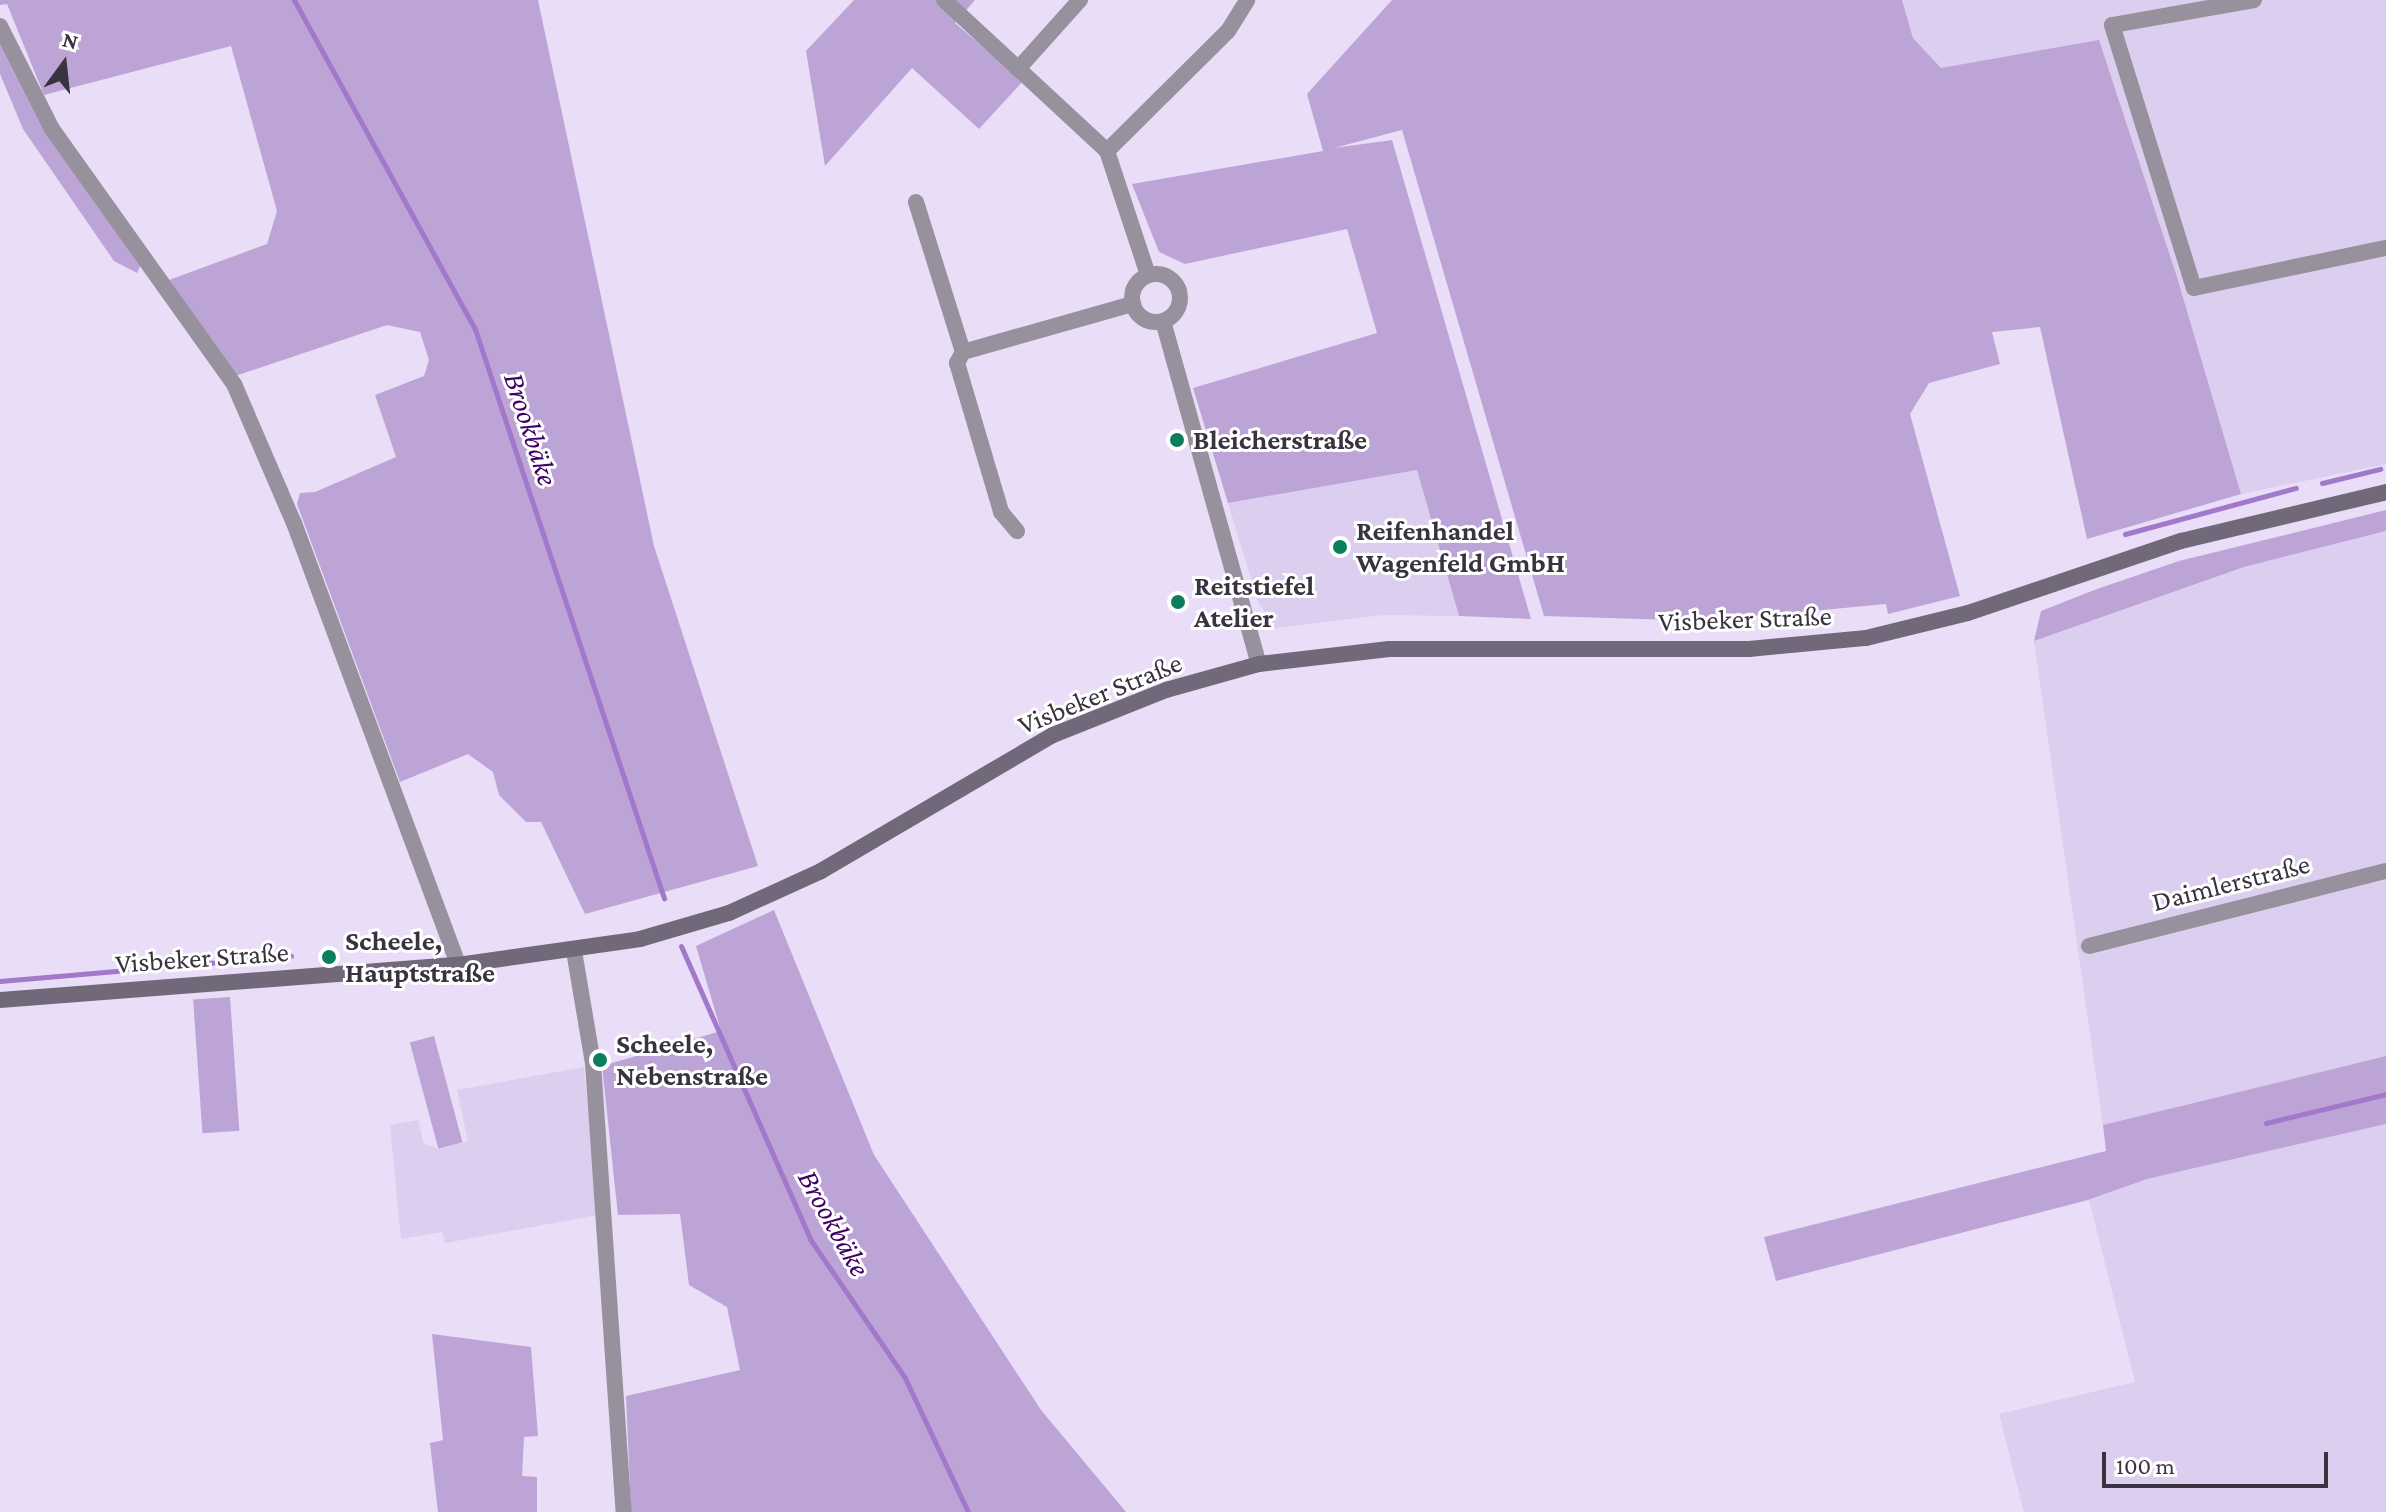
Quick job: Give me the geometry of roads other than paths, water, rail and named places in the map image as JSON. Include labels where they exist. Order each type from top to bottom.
[{"type":"main road","name":"Visbeker Straße","points":[[0,1000],[458,965],[574,951],[692,925],[766,898],[1053,735],[1166,690],[1259,664],[1434,647],[1749,649],[1853,640],[1968,613],[2181,541],[2386,492]]},
{"type":"street","points":[[944,0],[1107,151],[1148,275]]},
{"type":"street","points":[[1018,69],[1080,0]]},
{"type":"street","points":[[1107,151],[1228,31],[1247,0]]},
{"type":"street","points":[[2254,0],[2112,25],[2194,288],[2386,248]]},
{"type":"street","points":[[0,26],[52,129],[234,384],[294,523],[458,965]]},
{"type":"street","points":[[916,202],[963,352]]},
{"type":"street","points":[[1148,275],[1170,278],[1179,290],[1176,312],[1163,321],[1142,317],[1133,304],[1136,283],[1148,275]]},
{"type":"street","points":[[1017,531],[1001,512],[957,363],[963,352],[1133,304]]},
{"type":"street","points":[[1163,321],[1259,664]]},
{"type":"street","name":"Daimlerstraße","points":[[2089,946],[2386,871]]},
{"type":"street","points":[[574,951],[593,1063],[624,1512]]},
{"type":"waterway","name":"Brookbäke","points":[[294,0],[475,329],[664,898]]},
{"type":"waterway","points":[[2322,483],[2380,469]]},
{"type":"waterway","points":[[2125,534],[2296,488]]},
{"type":"waterway","name":"Brookbäke","points":[[681,946],[810,1239],[905,1378],[968,1512]]},
{"type":"waterway","points":[[0,981],[291,956]]},
{"type":"waterway","points":[[2266,1123],[2386,1094]]},
{"type":"place","name":"Bleicherstraße","points":[[1177,440]]},
{"type":"place","name":"Reifenhandel Wagenfeld GmbH","points":[[1340,547]]},
{"type":"place","name":"Reitstiefel Atelier","points":[[1178,602]]},
{"type":"place","name":"Scheele, Hauptstraße","points":[[329,957]]},
{"type":"place","name":"Scheele, Nebenstraße","points":[[600,1060]]}]
